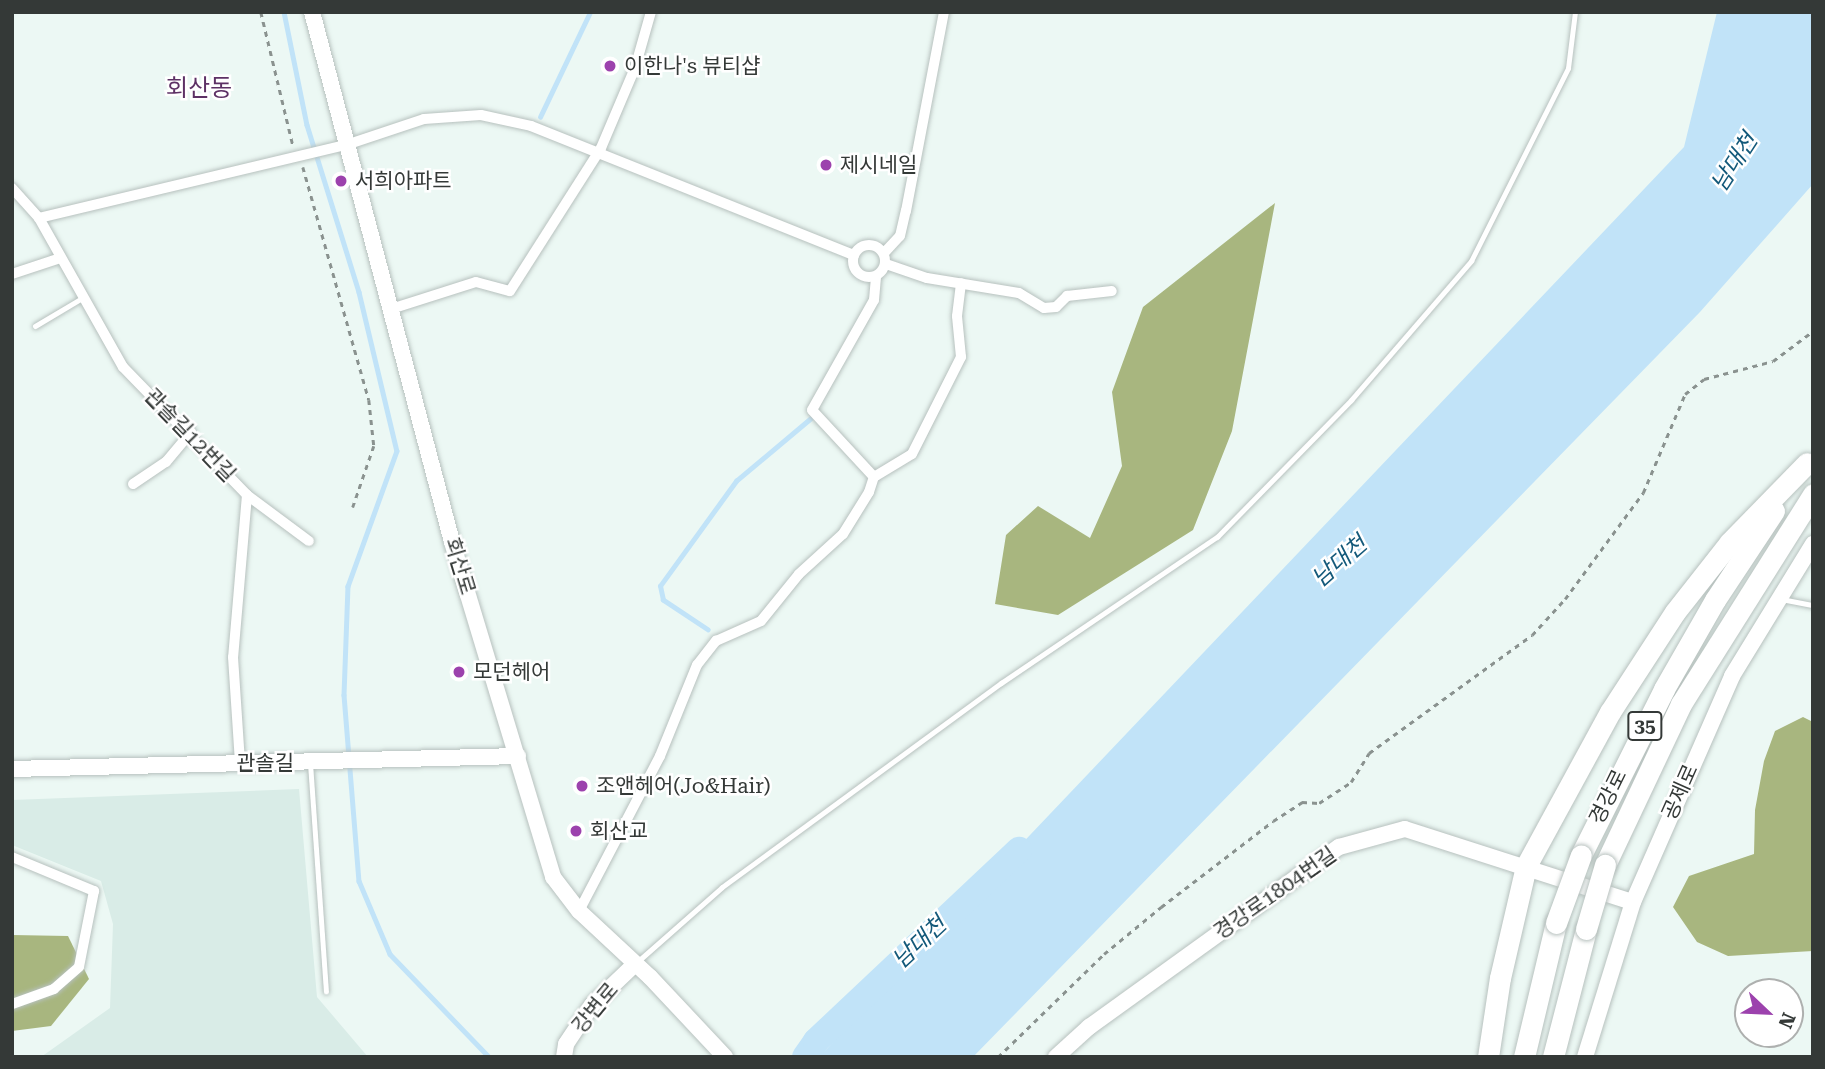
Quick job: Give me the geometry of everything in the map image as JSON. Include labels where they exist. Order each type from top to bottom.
[{"type":"highway","name":"경강로","points":[[1524,1057],[1556,923],[1581,855],[1616,779],[1715,600],[1810,458]]},
{"type":"highway","points":[[1488,1057],[1500,978],[1526,866],[1610,712],[1675,612],[1730,542],[1810,458]]},
{"type":"highway","name":"경강로","points":[[1553,1057],[1605,865],[1681,704],[1813,495]]},
{"type":"street","name":"회산로","points":[[312,12],[452,542],[553,877],[579,911],[650,977],[725,1057]]},
{"type":"street","points":[[391,309],[440,290],[475,282],[510,291],[597,155],[635,68],[651,12]]},
{"type":"street","points":[[874,477],[812,410],[874,300],[876,276],[900,236],[944,12]]},
{"type":"street","points":[[39,218],[349,144],[424,120],[481,115],[531,126],[597,155],[854,255]]},
{"type":"street","name":"관솔길12번길","points":[[12,188],[39,218],[123,367],[191,432],[247,495],[233,657],[240,763]]},
{"type":"street","points":[[854,255],[871,245],[885,258],[961,284],[1019,293],[1045,308],[1056,307],[1067,296],[1112,291]]},
{"type":"street","points":[[854,255],[856,271],[865,277],[876,276]]},
{"type":"street","points":[[12,274],[60,258]]},
{"type":"street","points":[[579,911],[660,755],[697,665],[716,641],[736,636],[761,621],[799,574],[843,534],[858,513],[874,477],[912,454],[961,356],[957,316],[961,284]]},
{"type":"street","points":[[133,484],[166,462],[191,432]]},
{"type":"street","points":[[247,495],[309,541]]},
{"type":"street","name":"공제로","points":[[1585,1057],[1633,902],[1732,676],[1777,598],[1813,544]]},
{"type":"street","name":"관솔길","points":[[12,769],[518,756]]},
{"type":"street","name":"경강로1804번길","points":[[1056,1057],[1089,1027],[1339,847],[1405,829],[1633,902]]},
{"type":"street","points":[[12,857],[94,891],[79,967],[54,989],[12,1004]]},
{"type":"street","name":"강변로","points":[[564,1057],[566,1044],[592,1005],[635,964]]},
{"type":"lane","points":[[635,964],[722,887],[1001,683],[1217,537],[1351,400],[1471,261],[1568,68],[1575,12]]},
{"type":"lane","points":[[35,326],[82,298]]},
{"type":"lane","points":[[1777,598],[1813,605]]},
{"type":"lane","points":[[310,763],[326,991]]},
{"type":"path","points":[[261,12],[301,156],[309,175],[369,401],[374,446],[354,507]]},
{"type":"path","points":[[998,1057],[1104,954],[1161,907],[1302,802],[1319,803],[1351,782],[1369,753],[1532,635],[1565,599],[1643,493],[1685,394],[1704,379],[1773,361],[1813,331]]},
{"type":"shaded area","points":[[299,789],[317,997],[368,1057],[41,1057],[110,1008],[113,924],[101,881],[12,845],[12,800]]},
{"type":"green space","points":[[1275,203],[1232,431],[1193,530],[1058,615],[995,604],[1006,535],[1038,506],[1090,538],[1122,466],[1112,392],[1143,307]]},
{"type":"green space","points":[[1803,717],[1813,722],[1813,951],[1728,956],[1697,942],[1673,907],[1689,876],[1754,854],[1755,810],[1764,761],[1775,731]]},
{"type":"green space","points":[[12,935],[68,936],[89,979],[51,1026],[12,1031]]},
{"type":"water","points":[[1717,12],[1813,12],[1813,184],[1700,312],[973,1057],[819,1057],[1684,147]]},
{"type":"waterway","points":[[284,12],[307,125],[359,292],[397,451],[348,586],[344,695],[359,881],[390,954],[489,1057]]},
{"type":"waterway","points":[[540,117],[590,12]]},
{"type":"waterway","points":[[708,630],[663,600],[660,586],[736,481],[810,419]]},
{"type":"waterway","name":"남대천","points":[[805,1057],[816,1041],[1019,850]]},
{"type":"place","name":"이한나's 뷰티샵","points":[[610,66]]},
{"type":"place","name":"제시네일","points":[[826,165]]},
{"type":"place","name":"서희아파트","points":[[341,181]]},
{"type":"place","name":"모던헤어","points":[[459,672]]},
{"type":"place","name":"조앤헤어(Jo&Hair)","points":[[582,786]]},
{"type":"place","name":"회산교","points":[[576,831]]},
{"type":"district","name":"회산동","points":[[199,89]]}]
